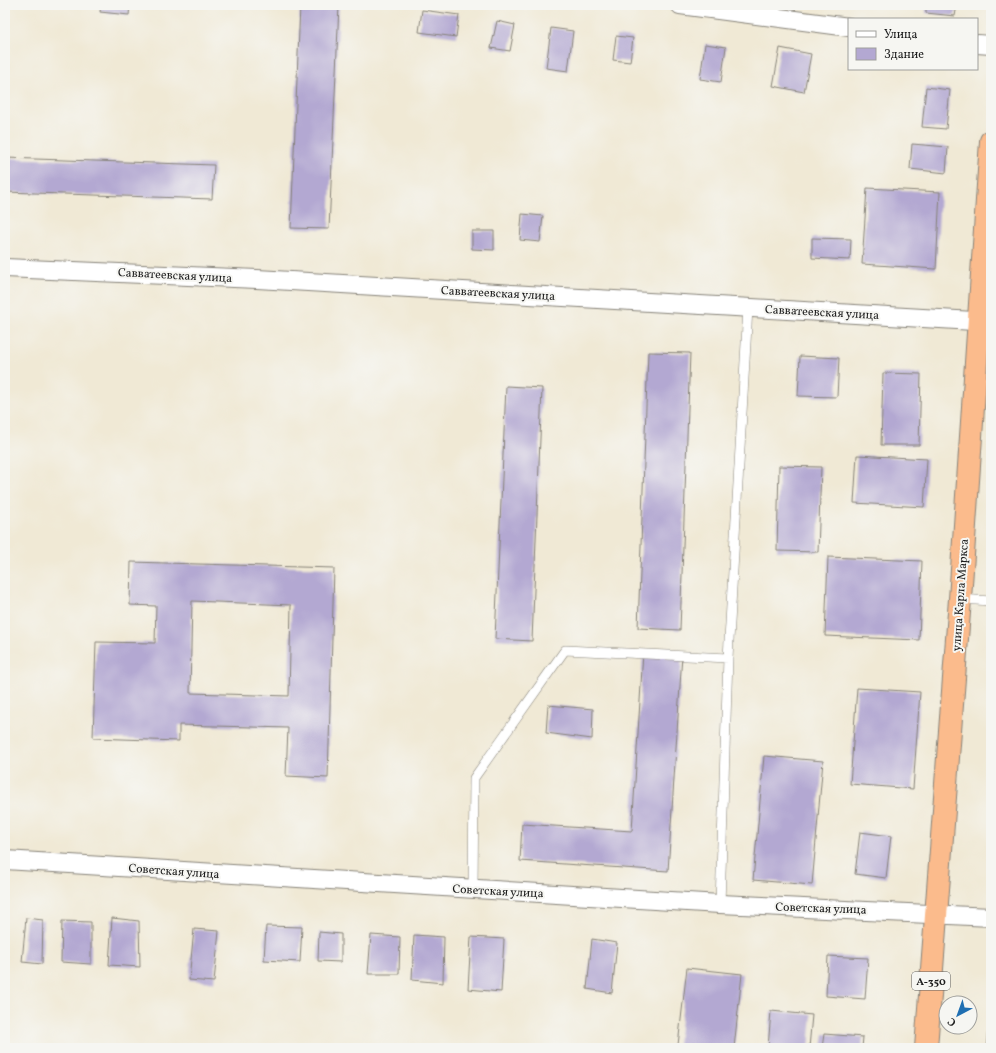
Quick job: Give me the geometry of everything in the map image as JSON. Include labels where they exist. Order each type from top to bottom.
[{"type":"highway","name":"улица Карла Маркса","points":[[926,1048],[960,599],[985,321],[991,141]]},
{"type":"street","points":[[680,5],[848,27]]},
{"type":"street","points":[[978,44],[991,45]]},
{"type":"street","name":"Савватеевская улица","points":[[5,268],[257,279],[985,321]]},
{"type":"street","name":"Советская улица","points":[[5,860],[720,904],[936,913],[991,917]]},
{"type":"lane","points":[[720,904],[728,658],[748,308]]},
{"type":"lane","points":[[960,599],[991,602]]},
{"type":"lane","points":[[473,889],[474,778],[565,650],[728,658]]},
{"type":"building","points":[[101,5],[130,5],[129,15],[100,12]]},
{"type":"building","points":[[300,5],[339,5],[329,229],[291,228]]},
{"type":"building","points":[[926,5],[957,5],[955,16],[926,13]]},
{"type":"building","points":[[422,10],[459,15],[456,37],[419,32]]},
{"type":"building","points":[[497,21],[515,25],[510,51],[491,48]]},
{"type":"building","points":[[551,28],[573,31],[568,71],[546,68]]},
{"type":"building","points":[[616,36],[633,38],[630,62],[613,60]]},
{"type":"building","points":[[705,44],[726,47],[721,82],[700,79]]},
{"type":"building","points":[[780,48],[811,54],[804,92],[773,86]]},
{"type":"building","points":[[926,87],[950,90],[946,129],[922,127]]},
{"type":"building","points":[[912,144],[948,147],[946,173],[910,169]]},
{"type":"building","points":[[5,158],[214,165],[212,199],[5,192]]},
{"type":"building","points":[[867,188],[940,192],[936,269],[862,264]]},
{"type":"building","points":[[522,214],[543,216],[540,242],[520,240]]},
{"type":"building","points":[[472,231],[494,231],[494,250],[472,249]]},
{"type":"building","points":[[812,238],[851,239],[850,260],[812,258]]},
{"type":"building","points":[[648,352],[690,353],[680,630],[638,628]]},
{"type":"building","points":[[800,356],[839,358],[837,397],[798,396]]},
{"type":"building","points":[[883,373],[921,374],[919,445],[881,445]]},
{"type":"building","points":[[506,386],[542,388],[532,641],[495,639]]},
{"type":"building","points":[[857,455],[927,459],[924,507],[854,503]]},
{"type":"building","points":[[779,466],[821,467],[818,552],[777,551]]},
{"type":"building","points":[[828,557],[922,561],[919,640],[825,636]]},
{"type":"building","points":[[131,562],[334,568],[328,778],[286,776],[288,728],[179,725],[179,741],[93,738],[96,642],[155,643],[156,606],[130,605]],"holes":[[[192,601],[291,605],[289,696],[190,693]]]},
{"type":"building","points":[[643,652],[682,655],[668,871],[520,861],[522,824],[632,831]]},
{"type":"building","points":[[857,688],[920,692],[913,789],[850,784]]},
{"type":"building","points":[[548,705],[593,709],[592,739],[546,733]]},
{"type":"building","points":[[764,756],[823,761],[812,885],[753,880]]},
{"type":"building","points":[[860,832],[891,836],[886,878],[855,874]]},
{"type":"building","points":[[26,918],[43,920],[42,964],[22,962]]},
{"type":"building","points":[[112,918],[139,921],[140,967],[109,965]]},
{"type":"building","points":[[62,921],[91,922],[91,964],[61,962]]},
{"type":"building","points":[[266,926],[302,927],[300,962],[264,960]]},
{"type":"building","points":[[194,929],[219,931],[214,982],[189,980]]},
{"type":"building","points":[[319,932],[341,934],[341,962],[318,961]]},
{"type":"building","points":[[371,935],[400,937],[399,974],[368,974]]},
{"type":"building","points":[[414,935],[444,937],[443,983],[412,980]]},
{"type":"building","points":[[471,937],[504,939],[501,992],[468,989]]},
{"type":"building","points":[[592,939],[617,943],[612,993],[587,989]]},
{"type":"building","points":[[828,956],[868,958],[865,999],[826,996]]},
{"type":"building","points":[[687,968],[742,974],[734,1048],[705,1048],[678,1045]]},
{"type":"building","points":[[990,1006],[991,1048],[986,1048]]},
{"type":"building","points":[[771,1011],[812,1015],[809,1048],[768,1048]]},
{"type":"building","points":[[824,1034],[863,1037],[862,1048],[822,1048]]}]
